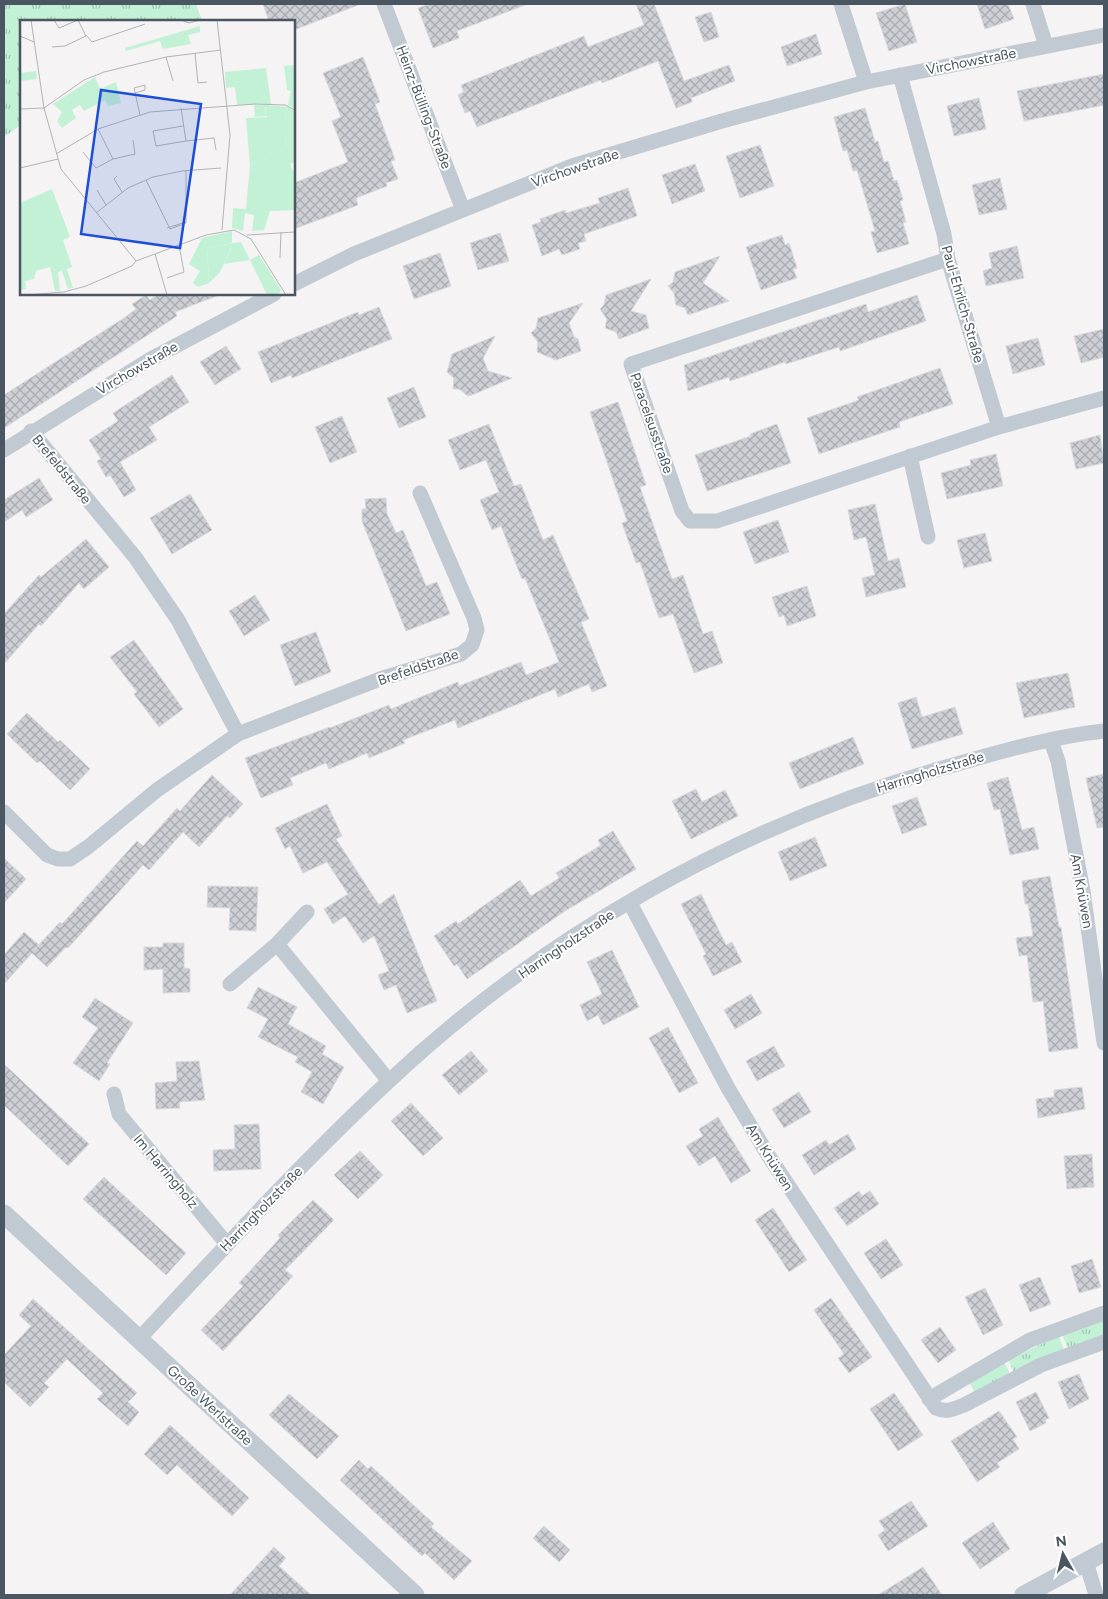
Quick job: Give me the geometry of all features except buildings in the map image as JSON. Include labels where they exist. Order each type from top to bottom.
[{"type":"street","name":"Heinz-Bülling-Straße","points":[[384,4],[463,210]]},
{"type":"street","points":[[841,4],[866,82]]},
{"type":"street","points":[[1033,4],[1046,46]]},
{"type":"street","name":"Virchowstraße","points":[[295,284],[354,254],[572,166],[722,121],[866,82],[1104,35]]},
{"type":"street","name":"Paul-Ehrlich-Straße","points":[[900,75],[944,234],[948,258],[999,427]]},
{"type":"street","name":"Paracelsusstraße","points":[[948,258],[631,364],[682,511],[690,521],[717,521],[999,427]]},
{"type":"street","name":"Virchowstraße","points":[[4,450],[31,431],[149,360],[272,295]]},
{"type":"street","points":[[999,427],[1104,398]]},
{"type":"street","name":"Brefeldstraße","points":[[31,431],[141,565],[178,620],[238,734]]},
{"type":"street","points":[[910,456],[928,537]]},
{"type":"street","name":"Brefeldstraße","points":[[4,812],[47,855],[58,860],[70,859],[88,847],[157,790],[238,734],[380,679],[461,654],[472,645],[477,630],[474,618],[420,493]]},
{"type":"street","name":"Harringholzstraße","points":[[139,1340],[303,1164],[389,1080],[450,1027],[574,936],[703,860],[779,825],[842,800],[999,752],[1104,731]]},
{"type":"street","name":"Am Knüwen","points":[[1051,741],[1058,761],[1083,891],[1104,1043]]},
{"type":"street","name":"Am Knüwen","points":[[630,903],[728,1088],[768,1155],[936,1408],[942,1411],[951,1410],[1041,1365],[1104,1342]]},
{"type":"street","points":[[230,984],[277,944],[307,912]]},
{"type":"street","points":[[277,944],[389,1080]]},
{"type":"street","name":"Im Harringholz","points":[[114,1094],[119,1114],[227,1244]]},
{"type":"street","name":"Große Werlstraße","points":[[4,1214],[416,1595]]},
{"type":"street","points":[[929,1399],[1003,1354],[1030,1340],[1104,1313]]},
{"type":"street","points":[[1024,1595],[1104,1552]]},
{"type":"street","points":[[1086,1562],[1096,1595]]},
{"type":"green space","points":[[4,4],[196,4],[202,20],[20,20],[20,126],[4,137]]},
{"type":"green space","points":[[1104,1320],[1104,1336],[1068,1349],[1062,1334]]},
{"type":"green space","points":[[1059,1336],[1064,1350],[1014,1373],[1008,1359]]},
{"type":"green space","points":[[1004,1361],[1010,1375],[975,1393],[969,1381]]}]
